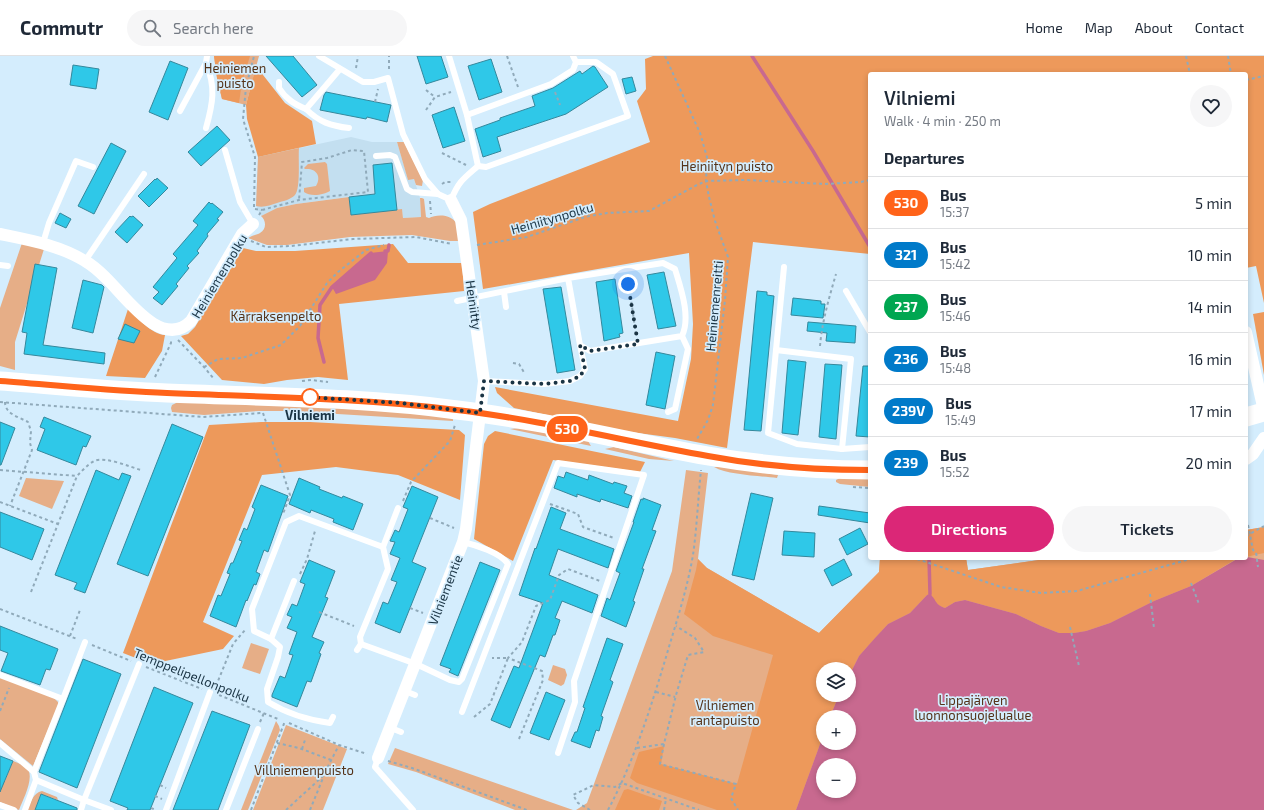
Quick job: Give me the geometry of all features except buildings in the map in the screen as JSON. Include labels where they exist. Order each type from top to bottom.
[{"type":"main road","points":[[0,381],[167,393],[315,398],[400,403],[480,413],[692,453],[784,466],[833,470],[868,470]]},
{"type":"main road","points":[[1248,416],[1264,412]]},
{"type":"street","name":"Heiniitty","points":[[451,200],[461,220],[473,298],[484,381],[480,413]]},
{"type":"street","name":"Heiniemenpolku","points":[[170,330],[185,328],[193,318],[240,237],[253,224]]},
{"type":"street","points":[[0,234],[43,243],[62,249],[85,261],[106,277],[147,320],[157,326],[170,330]]},
{"type":"street","points":[[1248,342],[1264,412]]},
{"type":"street","name":"Vilniementie","points":[[378,758],[396,730],[410,693],[416,664],[463,542],[480,413]]},
{"type":"street","points":[[1248,458],[1253,454],[1264,438]]},
{"type":"lane","points":[[449,56],[467,115],[476,168]]},
{"type":"lane","points":[[320,57],[363,82],[374,82],[388,78],[403,134],[425,179],[438,194]]},
{"type":"lane","points":[[180,112],[206,59]]},
{"type":"lane","points":[[206,59],[212,76],[213,105],[206,128]]},
{"type":"lane","points":[[376,156],[390,155],[395,157],[407,189],[412,192],[438,194],[451,200],[458,185],[476,168],[486,167],[628,116],[614,74],[596,62],[575,59],[574,70],[551,84],[467,115]]},
{"type":"lane","points":[[306,109],[340,69]]},
{"type":"lane","points":[[279,82],[278,88],[284,96],[294,104],[306,109],[316,119],[338,127],[349,128]]},
{"type":"lane","points":[[225,150],[240,202],[253,224]]},
{"type":"lane","points":[[43,243],[49,223],[76,161],[93,167]]},
{"type":"lane","points":[[85,261],[144,174]]},
{"type":"lane","points":[[457,301],[568,278],[663,263],[675,269],[684,299],[686,329],[682,336],[590,351],[580,345]]},
{"type":"lane","points":[[0,265],[8,266]]},
{"type":"lane","points":[[784,267],[768,433],[796,444],[842,449],[868,447]]},
{"type":"lane","points":[[484,381],[544,384],[570,381],[580,376],[585,369],[568,278]]},
{"type":"lane","points":[[504,292],[506,307]]},
{"type":"lane","points":[[846,292],[868,329]]},
{"type":"lane","points":[[668,412],[675,409],[688,349],[682,336]]},
{"type":"lane","points":[[776,350],[850,359],[842,449]]},
{"type":"lane","points":[[462,712],[558,463],[644,475],[606,583],[574,681],[574,702],[558,753]]},
{"type":"lane","points":[[362,644],[360,637],[388,569],[383,547],[398,508]]},
{"type":"lane","points":[[333,717],[330,723],[317,721],[282,711],[268,702],[267,690],[280,647],[271,638],[254,632],[252,609],[286,522],[299,516],[383,547]]},
{"type":"lane","points":[[362,644],[416,664],[450,680],[459,682],[462,679],[508,564],[505,560],[485,549],[463,542]]},
{"type":"lane","points":[[271,638],[293,582]]},
{"type":"lane","points":[[25,810],[36,780],[34,772],[85,642]]},
{"type":"lane","points":[[357,650],[362,644]]},
{"type":"lane","points":[[383,660],[386,653]]},
{"type":"lane","points":[[81,810],[139,664]]},
{"type":"lane","points":[[0,675],[62,699]]},
{"type":"lane","points":[[166,810],[212,692]]},
{"type":"lane","points":[[226,810],[258,729]]},
{"type":"lane","points":[[0,743],[34,772]]},
{"type":"lane","points":[[378,758],[374,768],[413,810]]},
{"type":"lane","points":[[36,780],[111,810]]},
{"type":"lane","points":[[0,805],[14,810]]},
{"type":"path","points":[[254,56],[246,87],[243,119],[256,157],[254,209]]},
{"type":"path","points":[[388,78],[389,56]]},
{"type":"path","points":[[507,56],[521,95]]},
{"type":"path","name":"Heiniemenreitti","points":[[665,56],[700,133],[707,157],[706,181],[715,220],[728,257],[725,300],[713,405],[708,420],[699,434],[692,453]]},
{"type":"path","points":[[1186,56],[1190,72]]},
{"type":"path","points":[[1228,56],[1231,72]]},
{"type":"path","points":[[1248,80],[1264,76]]},
{"type":"path","points":[[551,84],[560,105]]},
{"type":"path","points":[[426,90],[435,97]]},
{"type":"path","points":[[426,110],[435,97],[460,90]]},
{"type":"path","points":[[247,213],[254,209],[262,210],[299,200],[368,192],[364,151],[352,150],[327,158],[302,162],[299,200]]},
{"type":"path","points":[[442,153],[476,168]]},
{"type":"path","name":"Heiniitynpolku","points":[[240,237],[266,246],[291,246],[353,239],[416,238],[465,246],[527,237],[585,217],[600,214],[649,211],[706,181],[746,180],[838,184],[868,180]]},
{"type":"path","points":[[253,224],[262,210]]},
{"type":"path","points":[[204,367],[218,359],[242,358],[282,345],[300,326],[327,282],[366,250],[384,245]]},
{"type":"path","points":[[626,269],[638,344]]},
{"type":"path","points":[[819,355],[822,327],[836,274]]},
{"type":"path","points":[[170,330],[182,346],[204,367],[218,384]]},
{"type":"path","points":[[154,381],[171,343],[170,330]]},
{"type":"path","points":[[513,363],[519,364],[524,373],[534,384]]},
{"type":"path","points":[[0,402],[203,417],[264,413],[290,495],[281,518],[286,522]]},
{"type":"path","points":[[5,402],[5,407],[8,412],[28,422],[31,431],[30,443],[32,450],[10,506]]},
{"type":"path","points":[[398,508],[401,506],[410,482],[450,441],[456,424],[448,423]]},
{"type":"path","points":[[31,592],[77,476],[86,466],[96,460],[110,461],[141,470]]},
{"type":"path","points":[[608,810],[622,783],[637,748],[676,626],[693,554],[701,469],[708,470]]},
{"type":"path","points":[[0,470],[77,476]]},
{"type":"path","points":[[848,486],[868,488]]},
{"type":"path","points":[[544,501],[578,514],[583,526],[621,540]]},
{"type":"path","points":[[0,502],[58,524]]},
{"type":"path","points":[[430,518],[459,530]]},
{"type":"path","points":[[293,582],[297,581],[307,559],[317,523]]},
{"type":"path","points":[[1248,525],[1253,550],[1256,552],[1258,567]]},
{"type":"path","points":[[1250,534],[1264,526]]},
{"type":"path","points":[[920,560],[1001,588],[1040,593],[1077,590],[1187,560]]},
{"type":"path","points":[[474,717],[490,704],[508,658],[522,642],[536,606],[550,600],[559,575],[568,569],[606,583]]},
{"type":"path","points":[[1191,583],[1199,604]]},
{"type":"path","points":[[1150,594],[1154,628]]},
{"type":"path","points":[[410,608],[428,615]]},
{"type":"path","name":"Temppelipellonpolku","points":[[0,609],[285,721],[339,745],[412,768],[527,810]]},
{"type":"path","points":[[70,636],[80,610]]},
{"type":"path","points":[[319,612],[363,630]]},
{"type":"path","points":[[212,692],[233,644],[253,620]]},
{"type":"path","points":[[676,626],[695,638],[704,652],[688,655],[675,697],[660,764],[736,784],[731,798],[738,810]]},
{"type":"path","points":[[1070,627],[1079,666]]},
{"type":"path","points":[[483,658],[508,658],[542,671],[543,680],[519,739]]},
{"type":"path","points":[[0,711],[12,679]]},
{"type":"path","points":[[656,692],[675,697]]},
{"type":"path","points":[[251,810],[285,721]]},
{"type":"path","points":[[302,749],[305,740]]},
{"type":"path","points":[[277,743],[302,749],[331,760]]},
{"type":"path","points":[[637,748],[664,744]]},
{"type":"path","points":[[310,810],[323,776],[339,745]]},
{"type":"path","points":[[286,810],[323,776]]},
{"type":"path","points":[[590,810],[578,803],[573,795],[594,785],[615,787],[622,783],[699,810]]},
{"type":"path","points":[[664,810],[666,799]]},
{"type":"path","points":[[151,808],[156,810]]},
{"type":"shaded area","points":[[351,137],[372,142],[397,142],[408,179],[414,179],[420,198],[421,217],[403,218],[402,210],[351,215],[348,197],[277,208],[261,216],[256,206],[258,157]]},
{"type":"shaded area","points":[[388,251],[387,263],[375,280],[336,294],[332,287],[370,253]]},
{"type":"shaded area","name":"Lippajärven luonnonsuojelualue","points":[[1248,557],[1264,560],[1264,810],[796,810],[818,750],[856,750],[856,710],[833,710],[836,702],[856,702],[856,662],[859,656],[888,624],[910,613],[927,595],[930,594],[937,603],[945,608],[955,602],[965,600],[1016,614],[1059,633],[1086,631],[1110,623],[1154,601],[1191,586],[1235,560],[1248,560]]},
{"type":"green space","name":"Heiniemen puisto","points":[[214,56],[259,56],[246,105],[222,99]]},
{"type":"green space","name":"Heiniemen puisto","points":[[214,56],[250,56],[242,82],[239,103],[222,99]]},
{"type":"green space","name":"Heiniityn puisto","points":[[653,56],[1264,56],[1264,303],[1256,266],[1248,268],[1248,72],[868,72],[868,254],[753,242],[727,448],[675,438],[623,431],[514,408],[497,393],[495,387],[678,421],[691,359],[693,324],[689,253],[483,289],[473,212],[650,142],[637,101],[646,89],[645,59]]},
{"type":"green space","points":[[256,66],[285,103],[312,121],[316,144],[258,157],[247,119],[246,105]]},
{"type":"green space","points":[[397,142],[404,142],[423,180],[422,186],[416,185],[414,179],[408,180]]},
{"type":"green space","points":[[299,148],[299,180],[295,195],[289,199],[262,207],[256,206],[258,157]]},
{"type":"green space","points":[[325,162],[327,164],[330,191],[317,195],[307,194],[304,192],[304,188],[316,186],[318,176],[315,171],[304,168],[308,164]]},
{"type":"green space","points":[[349,197],[351,215],[402,209],[403,218],[421,217],[420,198],[422,198],[424,199],[426,217],[444,216],[455,221],[459,233],[459,241],[412,235],[350,237],[287,245],[267,245],[248,238],[260,233],[264,229],[265,222],[261,216],[277,208]]},
{"type":"green space","points":[[22,243],[44,249],[15,342],[15,370],[0,366],[0,308]]},
{"type":"green space","name":"Kärraksenpelto","points":[[393,244],[408,263],[462,263],[464,291],[339,304],[348,380],[318,377],[264,384],[222,380],[181,336],[188,334],[195,327],[243,248],[256,251],[295,251]]},
{"type":"green space","points":[[128,309],[150,329],[165,335],[162,351],[145,378],[106,376]]},
{"type":"green space","points":[[1264,312],[1264,375],[1253,314]]},
{"type":"green space","points":[[178,402],[317,405],[453,417],[453,421],[288,411],[259,411],[204,415],[172,412],[172,405]]},
{"type":"green space","points":[[261,422],[310,422],[459,430],[465,435],[460,500],[398,475],[336,467],[262,475],[203,622],[234,636],[223,649],[151,664],[123,653],[209,425]]},
{"type":"green space","points":[[520,428],[588,441],[591,446],[510,429]]},
{"type":"green space","points":[[495,431],[645,462],[640,472],[553,460],[513,561],[474,539],[484,444],[488,436]]},
{"type":"green space","points":[[614,447],[674,461],[649,459],[605,449]]},
{"type":"green space","points":[[714,467],[725,467],[778,475],[777,478],[745,475],[720,470]]},
{"type":"green space","name":"Vilniemen rantapuisto","points":[[686,470],[708,473],[698,559],[707,568],[819,633],[879,572],[880,560],[966,560],[968,570],[1039,560],[1248,560],[1248,530],[1264,527],[1264,810],[576,810],[587,803],[672,571]]},
{"type":"green space","points":[[26,478],[64,481],[52,509],[19,496]]},
{"type":"green space","points":[[840,478],[868,479],[868,487],[840,484],[836,482],[836,480]]},
{"type":"green space","points":[[1264,527],[1264,553],[1248,557],[1248,530]]},
{"type":"green space","points":[[698,559],[707,568],[819,633],[879,572],[880,560],[966,560],[968,570],[1039,560],[1234,560],[1191,586],[1154,601],[1110,623],[1086,631],[1074,633],[1059,633],[1016,614],[965,600],[955,602],[945,608],[937,604],[932,596],[927,595],[910,613],[888,624],[859,656],[856,662],[816,662],[816,702],[836,702],[833,710],[816,710],[816,750],[818,750],[796,810],[717,810],[637,783],[630,778],[639,752],[664,746],[661,764],[737,784],[773,655],[713,636],[684,614]]},
{"type":"green space","points":[[251,643],[269,649],[260,674],[242,668]]},
{"type":"green space","points":[[553,665],[565,669],[567,675],[564,684],[561,686],[548,680]]},
{"type":"green space","points":[[0,677],[54,698],[58,702],[58,706],[33,766],[0,739]]},
{"type":"green space","points":[[276,721],[280,730],[248,810],[241,810]]},
{"type":"green space","name":"Villniemenpuisto","points":[[286,725],[347,749],[323,810],[253,810]]},
{"type":"green space","points":[[395,748],[573,810],[515,810],[416,772],[388,764]]},
{"type":"green space","points":[[13,761],[25,766],[30,775],[28,787],[19,810],[0,802],[0,779],[5,781]]},
{"type":"green space","points":[[628,789],[662,801],[659,810],[615,810],[624,790]]},
{"type":"green space","points":[[42,791],[57,797],[58,800],[41,794],[35,810],[27,810],[34,796]]},
{"type":"waterway","points":[[752,56],[813,151],[868,244]]},
{"type":"waterway","points":[[385,251],[388,251],[389,245]]},
{"type":"waterway","points":[[324,362],[318,338],[320,305],[332,287],[371,253]]},
{"type":"waterway","points":[[929,560],[930,594]]},
{"type":"bus line","name":"530","points":[[0,381],[159,392],[307,397],[400,403],[505,417],[710,456],[784,466],[833,470],[868,470]]},
{"type":"place","name":"Vilniemi","points":[[310,397]]},
{"type":"route","points":[[310,397],[307,397],[400,403],[480,413],[484,381],[544,384],[570,381],[580,376],[585,369],[580,345],[590,351],[638,344],[628,284]]}]
